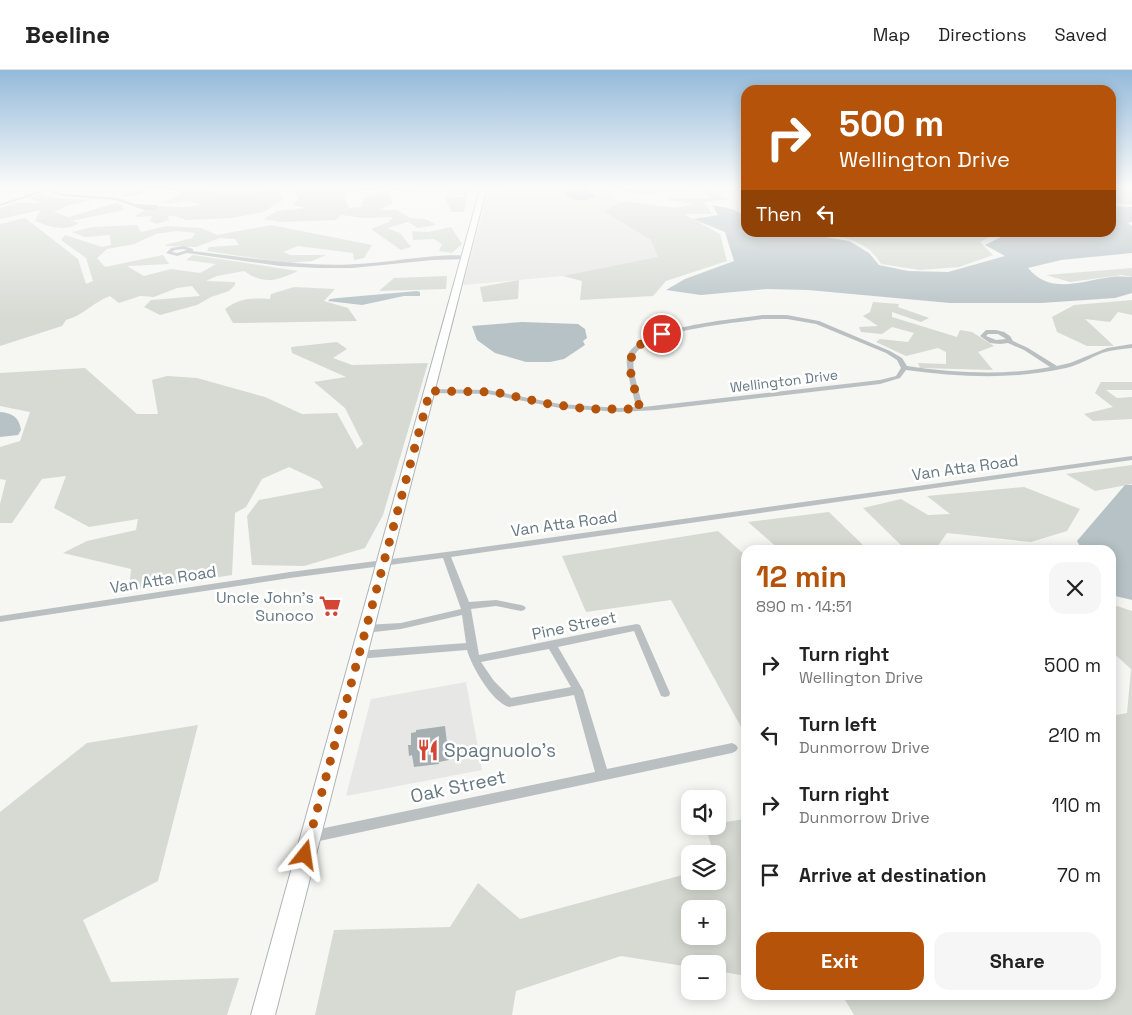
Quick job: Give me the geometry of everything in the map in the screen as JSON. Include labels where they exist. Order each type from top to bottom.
[{"type":"main road","points":[[263,1015],[309,837],[473,230]]},
{"type":"street","points":[[189,252],[314,267],[358,266],[429,258],[466,258]]},
{"type":"street","points":[[640,409],[630,365],[631,355],[642,344],[653,337],[671,332],[753,318],[787,317],[816,322],[888,352],[900,360],[904,368],[948,375],[974,376],[1056,368],[1076,363],[1109,349],[1132,346]]},
{"type":"street","points":[[1008,341],[1026,349],[1056,368]]},
{"type":"street","name":"Wellington Drive","points":[[430,391],[495,392],[549,404],[588,409],[640,409],[880,382],[898,377],[904,368]]},
{"type":"street","name":"Van Atta Road","points":[[0,619],[1132,458]]},
{"type":"street","points":[[446,555],[466,609],[472,646],[476,658],[485,679],[496,692],[509,702],[578,690]]},
{"type":"street","points":[[365,629],[401,626],[492,603],[521,608]]},
{"type":"street","name":"Pine Street","points":[[476,658],[552,645],[637,627],[665,693]]},
{"type":"street","points":[[552,645],[578,690],[602,774]]},
{"type":"street","points":[[358,655],[472,646]]},
{"type":"street","name":"Oak Street","points":[[309,837],[732,748]]},
{"type":"shaded area","points":[[0,230],[41,230],[78,259],[86,284],[93,281],[86,258],[61,240],[65,235],[102,247],[111,245],[110,235],[85,237],[72,232],[80,230],[140,230],[141,232],[149,230],[206,230],[217,235],[243,230],[297,230],[372,245],[364,258],[354,260],[353,253],[298,246],[283,252],[290,255],[326,255],[312,261],[287,263],[207,251],[209,247],[239,245],[235,239],[220,238],[196,247],[167,246],[165,245],[192,238],[195,233],[177,231],[156,234],[134,244],[107,249],[97,258],[105,267],[163,255],[169,264],[127,266],[144,276],[171,269],[200,273],[216,264],[186,260],[193,255],[298,271],[270,280],[258,278],[244,271],[217,276],[206,281],[235,282],[235,285],[229,291],[211,297],[197,305],[160,315],[144,307],[151,300],[200,296],[192,286],[177,288],[154,297],[140,296],[119,303],[110,296],[66,320],[62,326],[0,346]]},
{"type":"shaded area","points":[[373,230],[392,230],[400,233],[411,247],[401,250]]},
{"type":"shaded area","points":[[453,230],[462,244],[452,253],[439,251],[442,244],[434,239],[413,240],[412,231]]},
{"type":"shaded area","points":[[478,230],[648,230],[682,265],[463,285]]},
{"type":"shaded area","points":[[635,230],[713,230],[720,234],[727,261],[666,281],[653,296],[580,300],[582,281],[563,276],[658,257],[651,240]]},
{"type":"shaded area","points":[[720,230],[741,230],[741,237],[826,237],[849,241],[869,253],[879,265],[908,271],[948,272],[1005,256],[985,245],[1001,237],[1116,237],[1116,230],[1132,230],[1132,253],[1061,260],[1028,268],[1037,277],[1057,284],[1079,283],[1115,277],[1132,277],[1132,293],[1115,298],[1041,303],[950,303],[808,290],[767,289],[701,295],[666,290],[685,279],[734,261],[725,232]]},
{"type":"shaded area","points":[[837,237],[989,237],[980,242],[993,255],[959,267],[920,270],[881,264],[868,248]]},
{"type":"shaded area","points":[[1132,268],[1132,277],[1122,275],[1070,282],[1046,275]]},
{"type":"shaded area","points":[[447,276],[446,289],[379,291],[394,278]]},
{"type":"shaded area","points":[[519,280],[518,299],[483,302],[480,287]]},
{"type":"shaded area","points":[[294,287],[335,289],[324,301],[348,308],[357,321],[233,323],[225,309],[246,300],[270,299],[271,294]]},
{"type":"shaded area","points":[[420,292],[420,296],[404,296],[362,305],[328,301],[338,298]]},
{"type":"shaded area","points":[[1132,300],[1132,315],[1118,312],[1110,322],[1085,319],[1114,346],[1087,346],[1057,332],[1052,317],[1074,305]]},
{"type":"shaded area","points":[[873,302],[899,304],[898,307],[929,318],[921,322],[892,312],[892,317],[957,337],[960,330],[972,332],[994,346],[978,352],[993,370],[920,368],[918,363],[946,364],[946,352],[938,348],[906,356],[876,342],[880,339],[908,342],[914,333],[892,327],[882,334],[861,332],[859,327],[878,326],[863,316],[870,312]]},
{"type":"shaded area","points":[[522,322],[578,324],[585,329],[587,338],[583,341],[585,345],[564,359],[550,362],[526,362],[495,353],[477,340],[472,326]]},
{"type":"shaded area","points":[[337,342],[347,349],[333,358],[352,365],[428,363],[383,515],[365,548],[304,566],[252,565],[247,516],[259,500],[323,488],[319,481],[289,467],[262,479],[246,507],[235,513],[232,575],[129,591],[131,569],[63,553],[87,541],[136,530],[138,519],[89,527],[54,508],[66,476],[42,479],[12,523],[0,523],[0,504],[6,480],[0,479],[0,447],[20,441],[30,412],[0,406],[0,373],[85,368],[137,414],[158,414],[152,380],[167,376],[197,378],[265,397],[302,414],[337,413],[357,449],[363,444],[345,408],[314,382],[346,377],[292,353],[291,347]]},
{"type":"shaded area","points":[[1101,382],[1132,382],[1132,390],[1106,390],[1117,398],[1132,397],[1132,419],[1093,421],[1084,414],[1113,407],[1095,393]]},
{"type":"shaded area","points":[[0,412],[8,413],[17,419],[21,430],[18,435],[0,437]]},
{"type":"shaded area","points":[[1132,465],[1132,484],[1095,491],[1066,474]]},
{"type":"shaded area","points":[[1125,485],[1132,485],[1132,600],[1116,596],[1116,545],[1079,545],[1077,541]]},
{"type":"shaded area","points":[[1024,487],[1080,509],[1067,531],[1031,542],[947,533],[939,545],[901,545],[863,508],[901,499],[928,515],[950,514],[927,496]]},
{"type":"shaded area","points":[[829,512],[863,545],[774,545],[748,522]]},
{"type":"shaded area","points":[[718,531],[741,552],[741,727],[671,600],[586,612],[562,556]]},
{"type":"shaded area","points":[[1116,606],[1132,611],[1132,1015],[854,1015],[845,1000],[1116,1000],[1116,715],[1127,713],[1131,669],[1116,656]]},
{"type":"shaded area","points":[[466,682],[482,770],[346,796],[371,699]]},
{"type":"shaded area","points":[[198,725],[158,881],[83,920],[111,982],[239,978],[227,1015],[0,1015],[0,812],[87,743]]},
{"type":"shaded area","points":[[741,820],[741,975],[726,972],[726,955],[681,955],[681,966],[621,956],[516,991],[512,1015],[315,1015],[334,930],[450,927],[478,883],[520,919],[681,875],[681,890],[726,890],[726,845],[711,845],[708,835],[726,835],[726,822]]},
{"type":"building","name":"Spagnuolo's","points":[[445,726],[449,760],[439,762],[439,764],[414,767],[412,755],[409,756],[408,745],[411,745],[411,733],[416,732],[416,730]]},
{"type":"place","name":"Uncle John's Sunoco","points":[[330,606]]},
{"type":"place","name":"Spagnuolo's","points":[[428,750]]},
{"type":"route","points":[[305,855],[430,391],[495,392],[570,407],[608,410],[640,409],[630,365],[631,355],[645,341],[662,334]]}]
